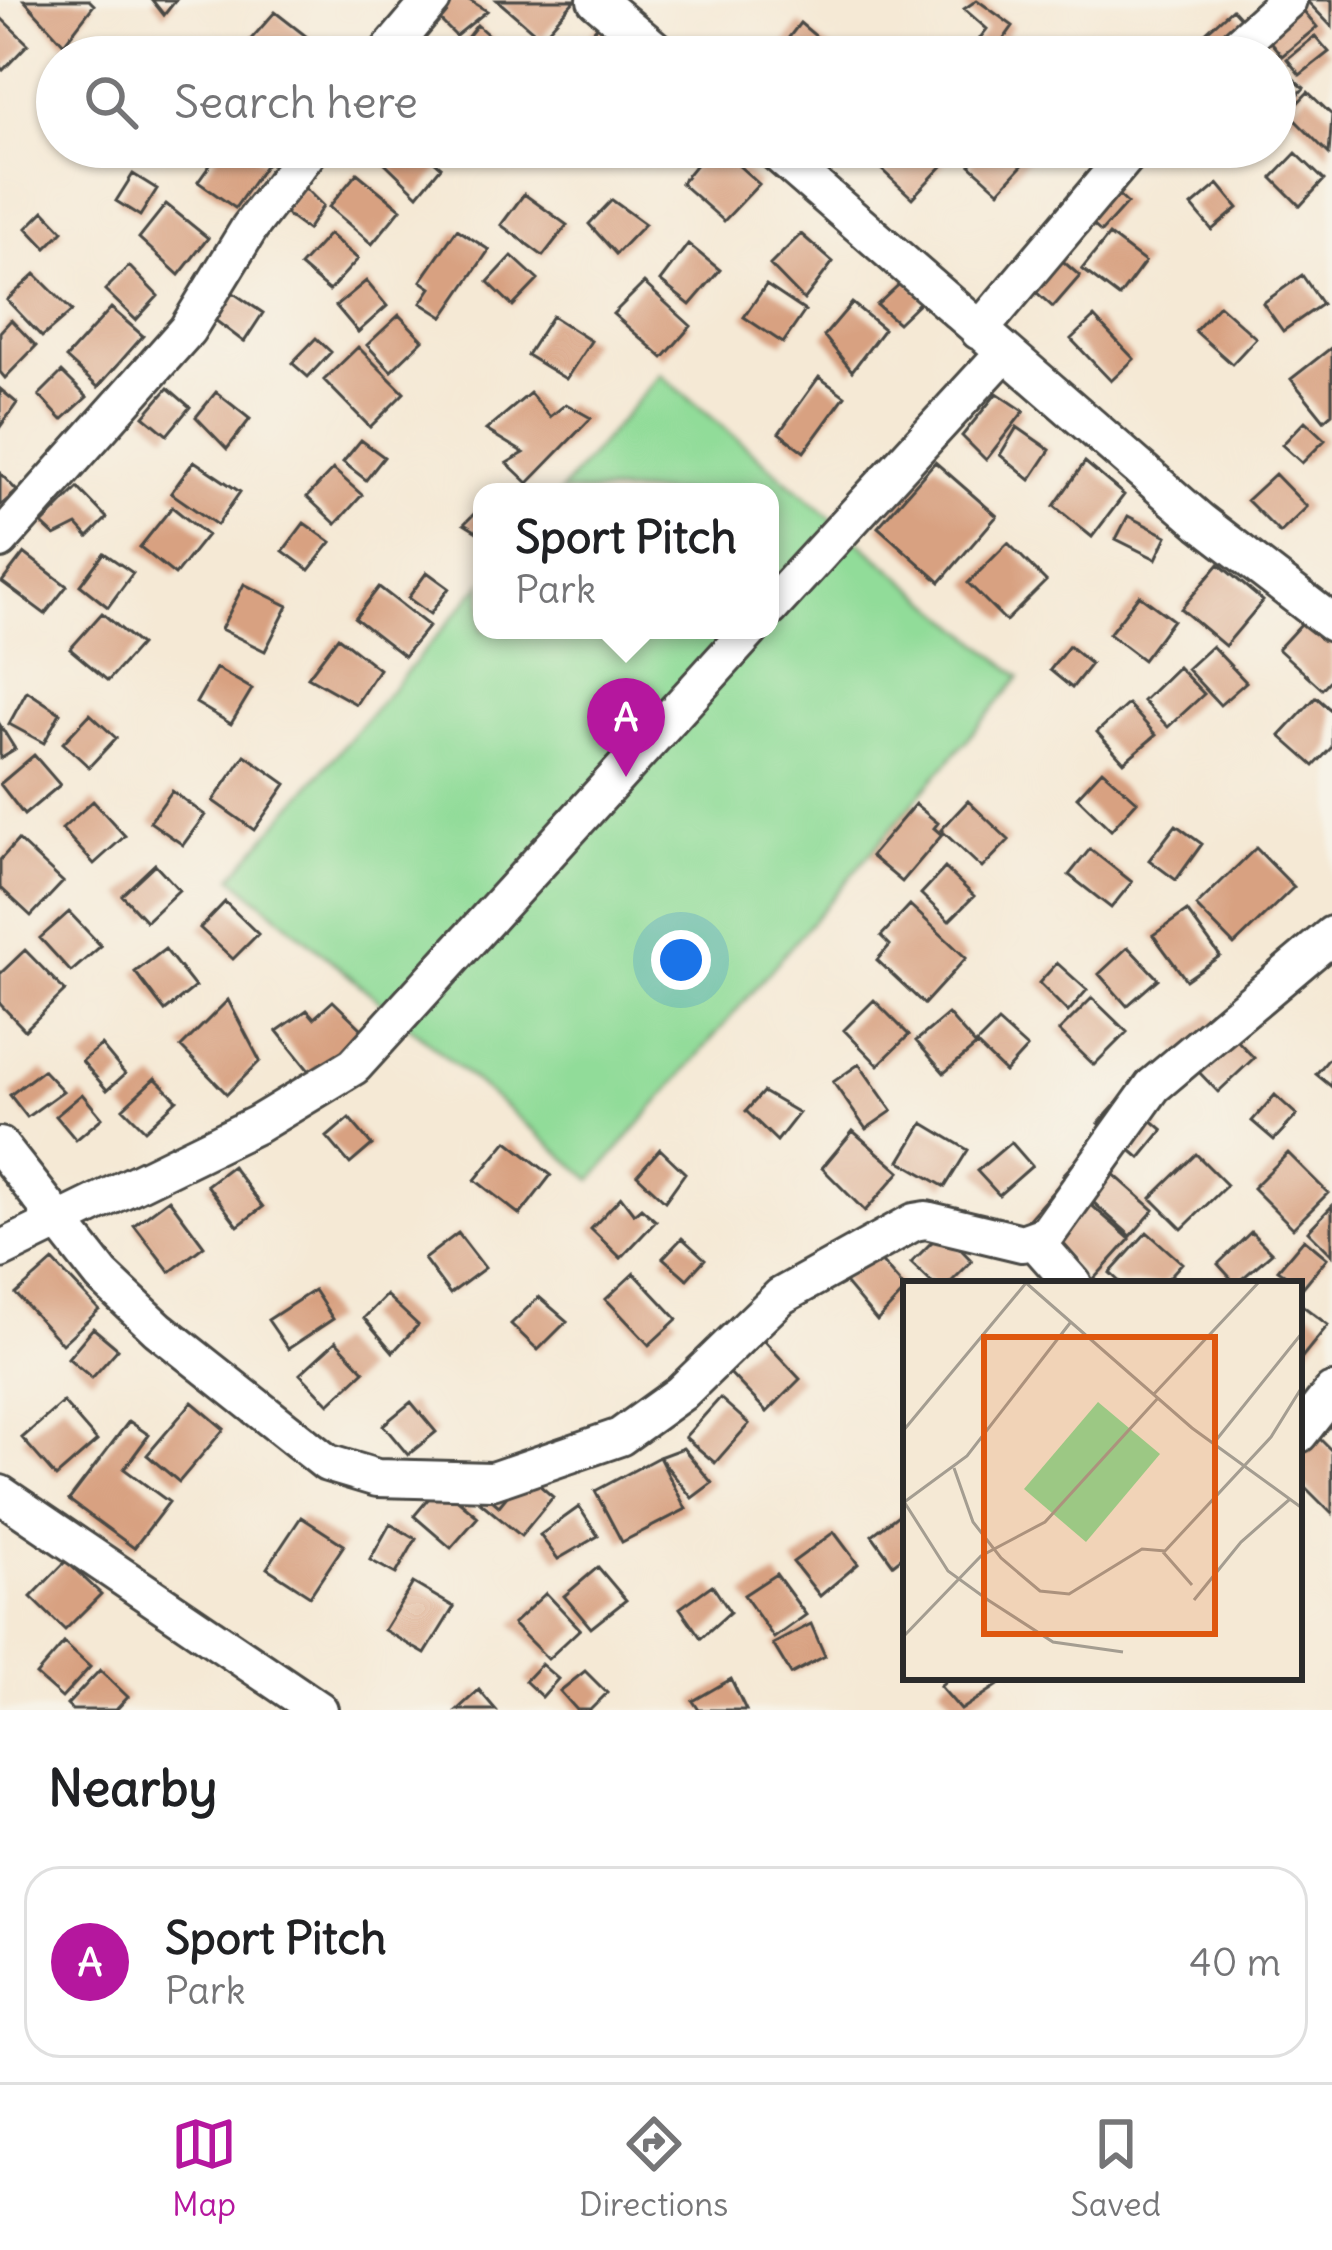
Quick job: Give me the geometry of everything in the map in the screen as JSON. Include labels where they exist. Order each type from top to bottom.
[{"type":"street","points":[[402,36],[432,0]]},
{"type":"street","points":[[596,0],[639,36]]},
{"type":"street","points":[[1248,36],[1288,0]]},
{"type":"street","points":[[0,541],[187,330],[250,227],[296,168]]},
{"type":"street","points":[[794,168],[1202,521],[1329,612]]},
{"type":"street","points":[[779,597],[992,342],[1119,168]]},
{"type":"street","points":[[0,1250],[259,1124],[354,1066],[742,639]]},
{"type":"street","points":[[1035,1241],[1047,1234],[1097,1169],[1153,1086],[1332,935]]},
{"type":"street","points":[[0,1146],[103,1276],[158,1328],[327,1463],[377,1478],[491,1481],[620,1438],[681,1393],[781,1296],[914,1222],[926,1220],[1035,1241],[1070,1281]]},
{"type":"street","points":[[1302,1430],[1332,1391]]},
{"type":"street","points":[[0,1494],[319,1710]]},
{"type":"green space","points":[[660,374],[1020,677],[592,1180],[232,877],[473,594],[473,639],[779,639],[779,483],[568,483]]},
{"type":"building","points":[[24,0],[89,0],[94,5],[70,36],[57,36]]},
{"type":"building","points":[[152,0],[176,0],[164,15]]},
{"type":"building","points":[[450,0],[469,0],[487,11],[456,36],[435,15]]},
{"type":"building","points":[[497,0],[575,0],[539,36]]},
{"type":"building","points":[[977,0],[1013,26],[1006,36],[982,36],[987,29],[964,9]]},
{"type":"building","points":[[1295,0],[1317,27],[1296,44],[1296,36],[1265,36],[1248,15]]},
{"type":"building","points":[[1306,0],[1332,0],[1332,27]]},
{"type":"building","points":[[1232,9],[1253,32],[1249,36],[1204,34]]},
{"type":"building","points":[[275,12],[306,36],[254,36]]},
{"type":"building","points":[[0,17],[28,44],[3,70],[0,67]]},
{"type":"building","points":[[604,19],[619,36],[588,36]]},
{"type":"building","points":[[800,23],[816,36],[790,36]]},
{"type":"building","points":[[477,25],[489,36],[468,36]]},
{"type":"building","points":[[1315,36],[1329,52],[1300,75],[1296,52]]},
{"type":"building","points":[[1308,92],[1332,115],[1329,154],[1296,121],[1296,105]]},
{"type":"building","points":[[1296,153],[1324,180],[1300,206],[1272,178],[1282,168],[1296,168]]},
{"type":"building","points":[[208,168],[263,168],[235,208],[198,182]]},
{"type":"building","points":[[390,168],[440,168],[418,195]]},
{"type":"building","points":[[693,168],[741,168],[759,184],[724,221],[681,183]]},
{"type":"building","points":[[884,168],[940,168],[912,198]]},
{"type":"building","points":[[973,168],[1020,168],[999,191]]},
{"type":"building","points":[[1092,171],[1127,203],[1101,232],[1065,200]]},
{"type":"building","points":[[357,173],[401,209],[372,244],[329,207]]},
{"type":"building","points":[[133,174],[157,189],[140,216],[116,201]]},
{"type":"building","points":[[1218,184],[1238,208],[1212,230],[1192,206]]},
{"type":"building","points":[[302,185],[323,206],[307,230],[280,210]]},
{"type":"building","points":[[524,194],[567,225],[543,256],[501,225]]},
{"type":"building","points":[[612,200],[645,224],[616,254],[589,224]]},
{"type":"building","points":[[166,204],[208,238],[179,275],[139,238]]},
{"type":"building","points":[[44,211],[63,231],[46,248],[27,228]]},
{"type":"building","points":[[457,229],[489,250],[443,317],[421,303],[431,288],[421,281]]},
{"type":"building","points":[[329,234],[358,259],[329,291],[300,266]]},
{"type":"building","points":[[801,234],[833,262],[804,300],[770,265]]},
{"type":"building","points":[[1109,235],[1145,262],[1119,297],[1082,269]]},
{"type":"building","points":[[688,244],[720,270],[690,305],[660,281]]},
{"type":"building","points":[[1044,245],[1080,276],[1053,307],[1017,275]]},
{"type":"building","points":[[512,256],[538,280],[513,306],[488,282]]},
{"type":"building","points":[[129,266],[158,296],[136,320],[105,290]]},
{"type":"building","points":[[35,274],[72,311],[42,337],[7,300]]},
{"type":"building","points":[[1302,275],[1322,304],[1283,331],[1263,303]]},
{"type":"building","points":[[906,278],[925,297],[898,323],[877,305]]},
{"type":"building","points":[[366,281],[387,306],[358,332],[336,306]]},
{"type":"building","points":[[644,283],[691,326],[663,358],[613,314]]},
{"type":"building","points":[[766,285],[805,311],[783,343],[744,317]]},
{"type":"building","points":[[229,290],[263,313],[244,342],[211,317]]},
{"type":"building","points":[[852,303],[884,329],[852,371],[824,336]]},
{"type":"building","points":[[1219,305],[1256,338],[1232,364],[1195,331]]},
{"type":"building","points":[[111,308],[143,336],[98,387],[66,358]]},
{"type":"building","points":[[399,315],[423,340],[391,371],[367,345]]},
{"type":"building","points":[[552,316],[591,341],[566,379],[527,355]]},
{"type":"building","points":[[1094,317],[1134,359],[1111,381],[1071,339]]},
{"type":"building","points":[[11,320],[36,346],[5,378],[0,372],[0,332]]},
{"type":"building","points":[[316,338],[331,352],[308,377],[292,363]]},
{"type":"building","points":[[358,347],[404,393],[370,427],[324,380]]},
{"type":"building","points":[[1332,347],[1332,413],[1324,420],[1291,379]]},
{"type":"building","points":[[62,372],[87,397],[62,420],[39,395]]},
{"type":"building","points":[[819,377],[845,396],[804,452],[779,433]]},
{"type":"building","points":[[168,388],[190,407],[167,435],[144,416]]},
{"type":"building","points":[[0,389],[17,403],[0,427]]},
{"type":"building","points":[[216,392],[250,419],[227,449],[196,417]]},
{"type":"building","points":[[530,393],[550,417],[566,404],[591,418],[528,483],[507,463],[524,453],[486,430]]},
{"type":"building","points":[[997,393],[1024,411],[986,460],[962,436]]},
{"type":"building","points":[[1305,421],[1325,440],[1302,463],[1282,445]]},
{"type":"building","points":[[1017,427],[1050,450],[1030,480],[1000,455]]},
{"type":"building","points":[[361,440],[384,457],[366,480],[343,462]]},
{"type":"building","points":[[194,461],[240,492],[217,525],[171,493]]},
{"type":"building","points":[[935,462],[997,516],[940,582],[878,527]]},
{"type":"building","points":[[1085,462],[1124,495],[1092,537],[1054,506]]},
{"type":"building","points":[[333,469],[362,495],[336,524],[307,497]]},
{"type":"building","points":[[0,473],[17,491],[0,506]]},
{"type":"building","points":[[1275,474],[1307,507],[1280,533],[1247,500]]},
{"type":"building","points":[[78,488],[107,518],[88,537],[77,525],[55,536],[42,524]]},
{"type":"building","points":[[172,507],[207,535],[175,575],[140,547]]},
{"type":"building","points":[[1128,516],[1167,536],[1156,559],[1116,539]]},
{"type":"building","points":[[304,523],[331,542],[309,570],[283,551]]},
{"type":"building","points":[[1008,543],[1046,581],[1006,621],[968,583]]},
{"type":"building","points":[[24,553],[67,586],[45,614],[2,582]]},
{"type":"building","points":[[104,553],[133,573],[108,607],[80,585]]},
{"type":"building","points":[[1219,564],[1263,601],[1225,646],[1181,609]]},
{"type":"building","points":[[427,572],[449,588],[430,614],[408,598]]},
{"type":"building","points":[[244,584],[288,606],[265,651],[221,629]]},
{"type":"building","points":[[379,587],[429,626],[404,656],[355,618]]},
{"type":"building","points":[[1139,595],[1173,620],[1143,660],[1109,634]]},
{"type":"building","points":[[1313,611],[1332,628],[1332,678],[1322,689],[1278,649]]},
{"type":"building","points":[[102,613],[140,645],[108,681],[70,649]]},
{"type":"building","points":[[338,637],[379,669],[356,704],[308,677]]},
{"type":"building","points":[[1069,646],[1091,664],[1072,688],[1050,670]]},
{"type":"building","points":[[1212,646],[1246,682],[1220,705],[1187,669]]},
{"type":"building","points":[[1178,667],[1204,694],[1168,727],[1143,701]]},
{"type":"building","points":[[216,668],[252,689],[231,724],[196,703]]},
{"type":"building","points":[[27,691],[60,713],[44,743],[9,724]]},
{"type":"building","points":[[1316,697],[1332,711],[1332,747],[1314,766],[1280,736]]},
{"type":"building","points":[[1128,704],[1156,735],[1124,762],[1097,732]]},
{"type":"building","points":[[90,714],[116,738],[89,767],[63,743]]},
{"type":"building","points":[[0,725],[15,749],[0,758]]},
{"type":"building","points":[[34,755],[60,785],[24,815],[0,784]]},
{"type":"building","points":[[245,755],[286,784],[254,830],[213,801]]},
{"type":"building","points":[[1102,770],[1137,801],[1111,830],[1077,797]]},
{"type":"building","points":[[172,791],[205,815],[183,845],[150,822]]},
{"type":"building","points":[[93,801],[125,836],[94,864],[62,829]]},
{"type":"building","points":[[968,801],[1009,840],[982,868],[941,830]]},
{"type":"building","points":[[915,804],[938,823],[934,828],[942,835],[902,882],[871,856]]},
{"type":"building","points":[[1176,825],[1202,844],[1176,880],[1149,860]]},
{"type":"building","points":[[18,840],[63,882],[31,916],[0,887],[0,860]]},
{"type":"building","points":[[1256,848],[1294,887],[1234,945],[1196,906]]},
{"type":"building","points":[[1090,849],[1132,882],[1111,908],[1069,875]]},
{"type":"building","points":[[155,864],[179,890],[146,921],[122,895]]},
{"type":"building","points":[[945,868],[974,896],[949,921],[921,894]]},
{"type":"building","points":[[225,902],[258,934],[233,959],[200,928]]},
{"type":"building","points":[[910,905],[966,958],[924,1004],[877,960],[890,945],[881,936]]},
{"type":"building","points":[[1187,911],[1220,956],[1186,980],[1153,935]]},
{"type":"building","points":[[69,912],[101,946],[71,972],[40,938]]},
{"type":"building","points":[[1128,947],[1158,979],[1127,1006],[1099,974]]},
{"type":"building","points":[[165,949],[195,987],[165,1011],[135,972]]},
{"type":"building","points":[[25,950],[65,991],[25,1030],[0,1004],[0,974]]},
{"type":"building","points":[[1057,963],[1087,990],[1068,1012],[1039,983]]},
{"type":"building","points":[[1092,998],[1127,1032],[1094,1065],[1059,1031]]},
{"type":"building","points":[[228,1000],[260,1061],[227,1094],[181,1047]]},
{"type":"building","points":[[874,1000],[909,1035],[878,1065],[844,1030]]},
{"type":"building","points":[[333,1001],[366,1033],[314,1077],[277,1031],[307,1010],[314,1018]]},
{"type":"building","points":[[1210,1012],[1254,1058],[1218,1092],[1174,1046]]},
{"type":"building","points":[[948,1014],[976,1046],[944,1073],[916,1041]]},
{"type":"building","points":[[998,1022],[1027,1048],[1005,1072],[976,1044]]},
{"type":"building","points":[[101,1045],[125,1074],[107,1090],[82,1061]]},
{"type":"building","points":[[1332,1055],[1332,1087],[1316,1074]]},
{"type":"building","points":[[859,1064],[892,1111],[866,1129],[833,1082]]},
{"type":"building","points":[[43,1070],[63,1091],[27,1117],[10,1095]]},
{"type":"building","points":[[155,1078],[177,1100],[145,1130],[123,1108]]},
{"type":"building","points":[[763,1092],[799,1113],[777,1141],[746,1111]]},
{"type":"building","points":[[82,1094],[102,1118],[76,1140],[56,1116]]},
{"type":"building","points":[[1275,1095],[1297,1115],[1274,1140],[1252,1121]]},
{"type":"building","points":[[1123,1096],[1163,1130],[1140,1158],[1099,1123]]},
{"type":"building","points":[[349,1118],[372,1145],[350,1164],[327,1137]]},
{"type":"building","points":[[923,1123],[968,1150],[945,1187],[900,1161]]},
{"type":"building","points":[[853,1131],[900,1172],[865,1211],[822,1168]]},
{"type":"building","points":[[507,1141],[551,1175],[520,1215],[475,1180]]},
{"type":"building","points":[[1011,1142],[1032,1166],[999,1195],[977,1171]]},
{"type":"building","points":[[660,1149],[685,1173],[665,1201],[637,1175]]},
{"type":"building","points":[[1086,1150],[1154,1210],[1131,1236],[1063,1175]]},
{"type":"building","points":[[1288,1153],[1328,1193],[1293,1228],[1253,1188]]},
{"type":"building","points":[[1196,1154],[1227,1185],[1182,1229],[1151,1198]]},
{"type":"building","points":[[232,1166],[263,1207],[238,1226],[207,1185]]},
{"type":"building","points":[[1063,1180],[1130,1239],[1092,1281],[1026,1222]]},
{"type":"building","points":[[621,1197],[634,1214],[641,1208],[656,1221],[621,1258],[591,1229]]},
{"type":"building","points":[[169,1199],[204,1246],[170,1272],[134,1225]]},
{"type":"building","points":[[1332,1206],[1332,1255],[1308,1231]]},
{"type":"building","points":[[943,1231],[972,1261],[952,1281],[930,1281],[911,1263]]},
{"type":"building","points":[[1147,1232],[1182,1263],[1166,1281],[1119,1281],[1110,1273]]},
{"type":"building","points":[[1251,1232],[1272,1253],[1239,1281],[1233,1281],[1218,1264]]},
{"type":"building","points":[[458,1233],[485,1268],[450,1294],[424,1259]]},
{"type":"building","points":[[682,1238],[705,1259],[687,1279],[663,1258]]},
{"type":"building","points":[[1304,1239],[1327,1258],[1302,1288],[1302,1281],[1278,1270]]},
{"type":"building","points":[[872,1251],[903,1287],[903,1293],[877,1321],[841,1278]]},
{"type":"building","points":[[53,1261],[99,1310],[62,1344],[16,1294]]},
{"type":"building","points":[[634,1273],[677,1319],[649,1345],[606,1299]]},
{"type":"building","points":[[314,1290],[333,1319],[288,1349],[268,1320]]},
{"type":"building","points":[[386,1295],[418,1325],[393,1352],[364,1318]]},
{"type":"building","points":[[539,1297],[567,1321],[538,1350],[511,1324]]},
{"type":"building","points":[[1302,1305],[1328,1325],[1302,1357]]},
{"type":"building","points":[[93,1328],[118,1349],[92,1378],[68,1358]]},
{"type":"building","points":[[761,1337],[800,1379],[767,1412],[727,1370]]},
{"type":"building","points":[[336,1341],[364,1371],[329,1404],[300,1374]]},
{"type":"building","points":[[720,1398],[749,1424],[715,1463],[685,1437]]},
{"type":"building","points":[[63,1402],[97,1441],[56,1477],[22,1438]]},
{"type":"building","points":[[192,1402],[224,1429],[179,1482],[147,1455]]},
{"type":"building","points":[[411,1402],[436,1432],[408,1455],[383,1425]]},
{"type":"building","points":[[129,1421],[149,1435],[124,1469],[169,1502],[134,1548],[69,1500]]},
{"type":"building","points":[[1308,1427],[1332,1451],[1332,1514],[1302,1484],[1302,1433]]},
{"type":"building","points":[[683,1448],[712,1483],[692,1498],[659,1457]]},
{"type":"building","points":[[659,1457],[686,1509],[622,1542],[595,1491]]},
{"type":"building","points":[[517,1484],[538,1484],[553,1497],[521,1536],[480,1502],[486,1495],[499,1506]]},
{"type":"building","points":[[440,1485],[478,1517],[451,1548],[414,1516]]},
{"type":"building","points":[[579,1507],[598,1536],[558,1559],[540,1535]]},
{"type":"building","points":[[901,1513],[903,1556],[893,1564],[872,1535]]},
{"type":"building","points":[[301,1517],[344,1545],[310,1596],[267,1568]]},
{"type":"building","points":[[390,1524],[416,1539],[396,1574],[370,1560]]},
{"type":"building","points":[[834,1532],[858,1564],[820,1596],[793,1562]]},
{"type":"building","points":[[66,1561],[101,1594],[65,1630],[31,1597]]},
{"type":"building","points":[[598,1567],[626,1600],[591,1628],[564,1596]]},
{"type":"building","points":[[776,1574],[806,1615],[774,1638],[744,1595]]},
{"type":"building","points":[[413,1583],[454,1607],[425,1654],[384,1630]]},
{"type":"building","points":[[712,1585],[730,1612],[701,1638],[680,1608]]},
{"type":"building","points":[[546,1593],[580,1629],[548,1659],[513,1624]]},
{"type":"building","points":[[811,1624],[825,1656],[791,1674],[773,1644]]},
{"type":"building","points":[[64,1643],[90,1667],[62,1698],[36,1675]]},
{"type":"building","points":[[541,1664],[558,1679],[542,1697],[525,1681]]},
{"type":"building","points":[[100,1670],[128,1697],[116,1710],[72,1710],[67,1705]]},
{"type":"building","points":[[585,1671],[607,1693],[590,1710],[577,1710],[560,1691]]},
{"type":"building","points":[[731,1679],[746,1710],[699,1710],[693,1701]]},
{"type":"building","points":[[947,1680],[997,1680],[1000,1684],[961,1710],[940,1686]]},
{"type":"building","points":[[479,1690],[496,1710],[457,1710]]},
{"type":"place","name":"Sport Pitch","points":[[626,777]]}]
